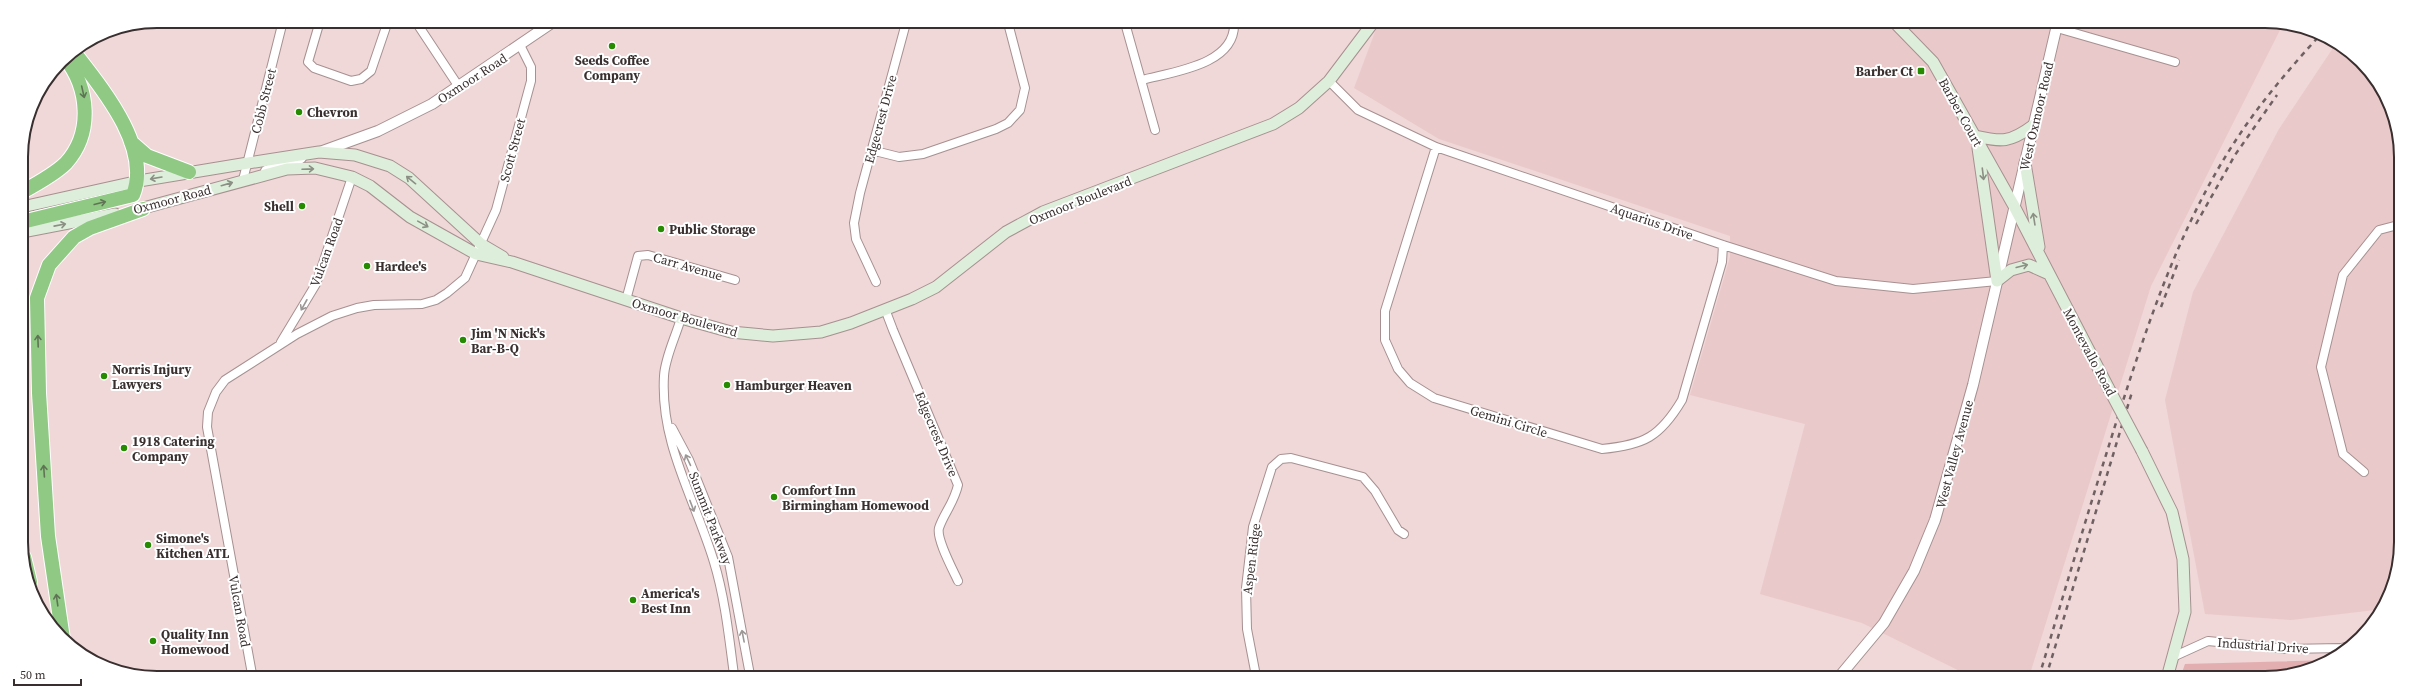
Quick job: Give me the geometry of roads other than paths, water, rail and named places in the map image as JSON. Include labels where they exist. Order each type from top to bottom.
[{"type":"highway","points":[[28,221],[133,195],[139,181],[131,142],[114,103],[77,56]]},
{"type":"highway","points":[[28,188],[66,163],[82,134],[85,101],[81,83],[68,64]]},
{"type":"highway","points":[[131,142],[147,156],[190,172]]},
{"type":"highway","points":[[61,628],[48,536],[39,393],[37,298],[49,265],[74,237],[90,228],[143,209]]},
{"type":"main road","name":"Oxmoor Boulevard","points":[[242,180],[287,169],[315,168],[352,177],[370,186],[410,217],[479,249],[512,262],[626,300],[731,332],[773,336],[821,332],[851,323],[912,299],[936,287],[1006,232],[1037,216],[1273,124],[1299,108],[1329,81],[1369,28]]},
{"type":"main road","name":"Barber Court","points":[[1900,28],[1933,62],[2014,206]]},
{"type":"main road","points":[[1997,281],[1982,168],[1975,136],[1997,141],[2009,140],[2034,125]]},
{"type":"main road","name":"Oxmoor Road","points":[[28,206],[139,181],[319,152]]},
{"type":"main road","name":"Oxmoor Boulevard","points":[[319,152],[355,155],[390,166],[409,178],[479,249]]},
{"type":"main road","points":[[2025,163],[2041,257]]},
{"type":"main road","name":"Oxmoor Road","points":[[28,231],[143,209],[242,180]]},
{"type":"main road","name":"Montevallo Road","points":[[2014,206],[2142,451],[2172,512],[2183,559],[2185,612],[2170,671]]},
{"type":"main road","points":[[1997,281],[2004,274],[2019,266],[2029,265],[2049,274]]},
{"type":"street","name":"Cobb Street","points":[[242,180],[248,163],[281,28]]},
{"type":"street","points":[[318,28],[308,62],[314,68],[351,81],[361,79],[371,71],[386,28]]},
{"type":"street","points":[[420,28],[459,87]]},
{"type":"street","name":"Oxmoor Road","points":[[242,180],[395,124],[459,87],[544,28]]},
{"type":"street","name":"Edgecrest Drive","points":[[876,282],[856,239],[854,223],[871,150],[905,28]]},
{"type":"street","points":[[871,150],[899,156],[923,154],[996,129],[1008,123],[1020,110],[1025,88],[1009,28]]},
{"type":"street","points":[[1126,28],[1155,130]]},
{"type":"street","points":[[1142,80],[1203,64],[1218,56],[1228,43],[1232,28]]},
{"type":"street","name":"West Oxmoor Road","points":[[2014,206],[2057,28]]},
{"type":"street","points":[[2060,28],[2175,62]]},
{"type":"street","name":"Scott Street","points":[[479,249],[496,210],[531,81],[531,66],[520,45]]},
{"type":"street","name":"Aquarius Drive","points":[[1329,81],[1358,110],[1436,147],[1723,245],[1836,281],[1913,289],[1997,281]]},
{"type":"street","name":"Gemini Circle","points":[[1436,147],[1385,311],[1386,340],[1398,369],[1410,383],[1434,398],[1602,449],[1630,446],[1650,437],[1672,417],[1682,400],[1722,262],[1723,245]]},
{"type":"street","name":"Vulcan Road","points":[[280,344],[316,284],[352,177]]},
{"type":"street","name":"West Valley Avenue","points":[[1844,671],[1884,623],[1914,570],[1936,520],[1973,385],[2014,206]]},
{"type":"street","points":[[2364,472],[2343,454],[2321,367],[2343,275],[2379,230],[2394,226]]},
{"type":"street","name":"Vulcan Road","points":[[251,671],[208,426],[208,412],[216,392],[224,380],[280,344],[332,316],[357,308],[374,305],[422,304],[436,300],[448,293],[465,278],[479,249]]},
{"type":"street","name":"Carr Avenue","points":[[626,300],[638,256],[648,255],[735,280]]},
{"type":"street","name":"Edgecrest Drive","points":[[886,309],[892,330],[958,485],[955,500],[939,529],[940,538],[958,581]]},
{"type":"street","name":"Summit Parkway","points":[[681,318],[664,375],[665,415],[681,477],[713,560],[722,592],[733,671]]},
{"type":"street","name":"Summit Parkway","points":[[665,415],[689,460],[728,557],[749,671]]},
{"type":"street","name":"Aspen Ridge","points":[[1255,671],[1247,629],[1246,588],[1253,527],[1272,467],[1281,459],[1291,458],[1363,477],[1375,491],[1398,530],[1404,534]]},
{"type":"street","name":"Industrial Drive","points":[[2175,656],[2208,641],[2288,649],[2338,648]]},
{"type":"railway","points":[[2041,671],[2090,506],[2144,336],[2183,237],[2215,173],[2234,143],[2275,87],[2317,39]]},
{"type":"railway","points":[[2196,224],[2235,155],[2277,95]]},
{"type":"railway","points":[[2161,307],[2179,260]]},
{"type":"railway","points":[[2048,671],[2132,392]]},
{"type":"place","name":"Seeds Coffee Company","points":[[612,46]]},
{"type":"place","name":"Barber Ct","points":[[1921,71]]},
{"type":"place","name":"Chevron","points":[[299,112]]},
{"type":"place","name":"Shell","points":[[302,206]]},
{"type":"place","name":"Public Storage","points":[[661,229]]},
{"type":"place","name":"Hardee's","points":[[367,266]]},
{"type":"place","name":"Jim 'N Nick's Bar-B-Q","points":[[463,340]]},
{"type":"place","name":"Norris Injury Lawyers","points":[[104,376]]},
{"type":"place","name":"Hamburger Heaven","points":[[727,385]]},
{"type":"place","name":"1918 Catering Company","points":[[124,448]]},
{"type":"place","name":"Comfort Inn Birmingham Homewood","points":[[774,497]]},
{"type":"place","name":"Simone's Kitchen ATL","points":[[148,545]]},
{"type":"place","name":"America's Best Inn","points":[[633,600]]},
{"type":"place","name":"Quality Inn Homewood","points":[[153,641]]}]
